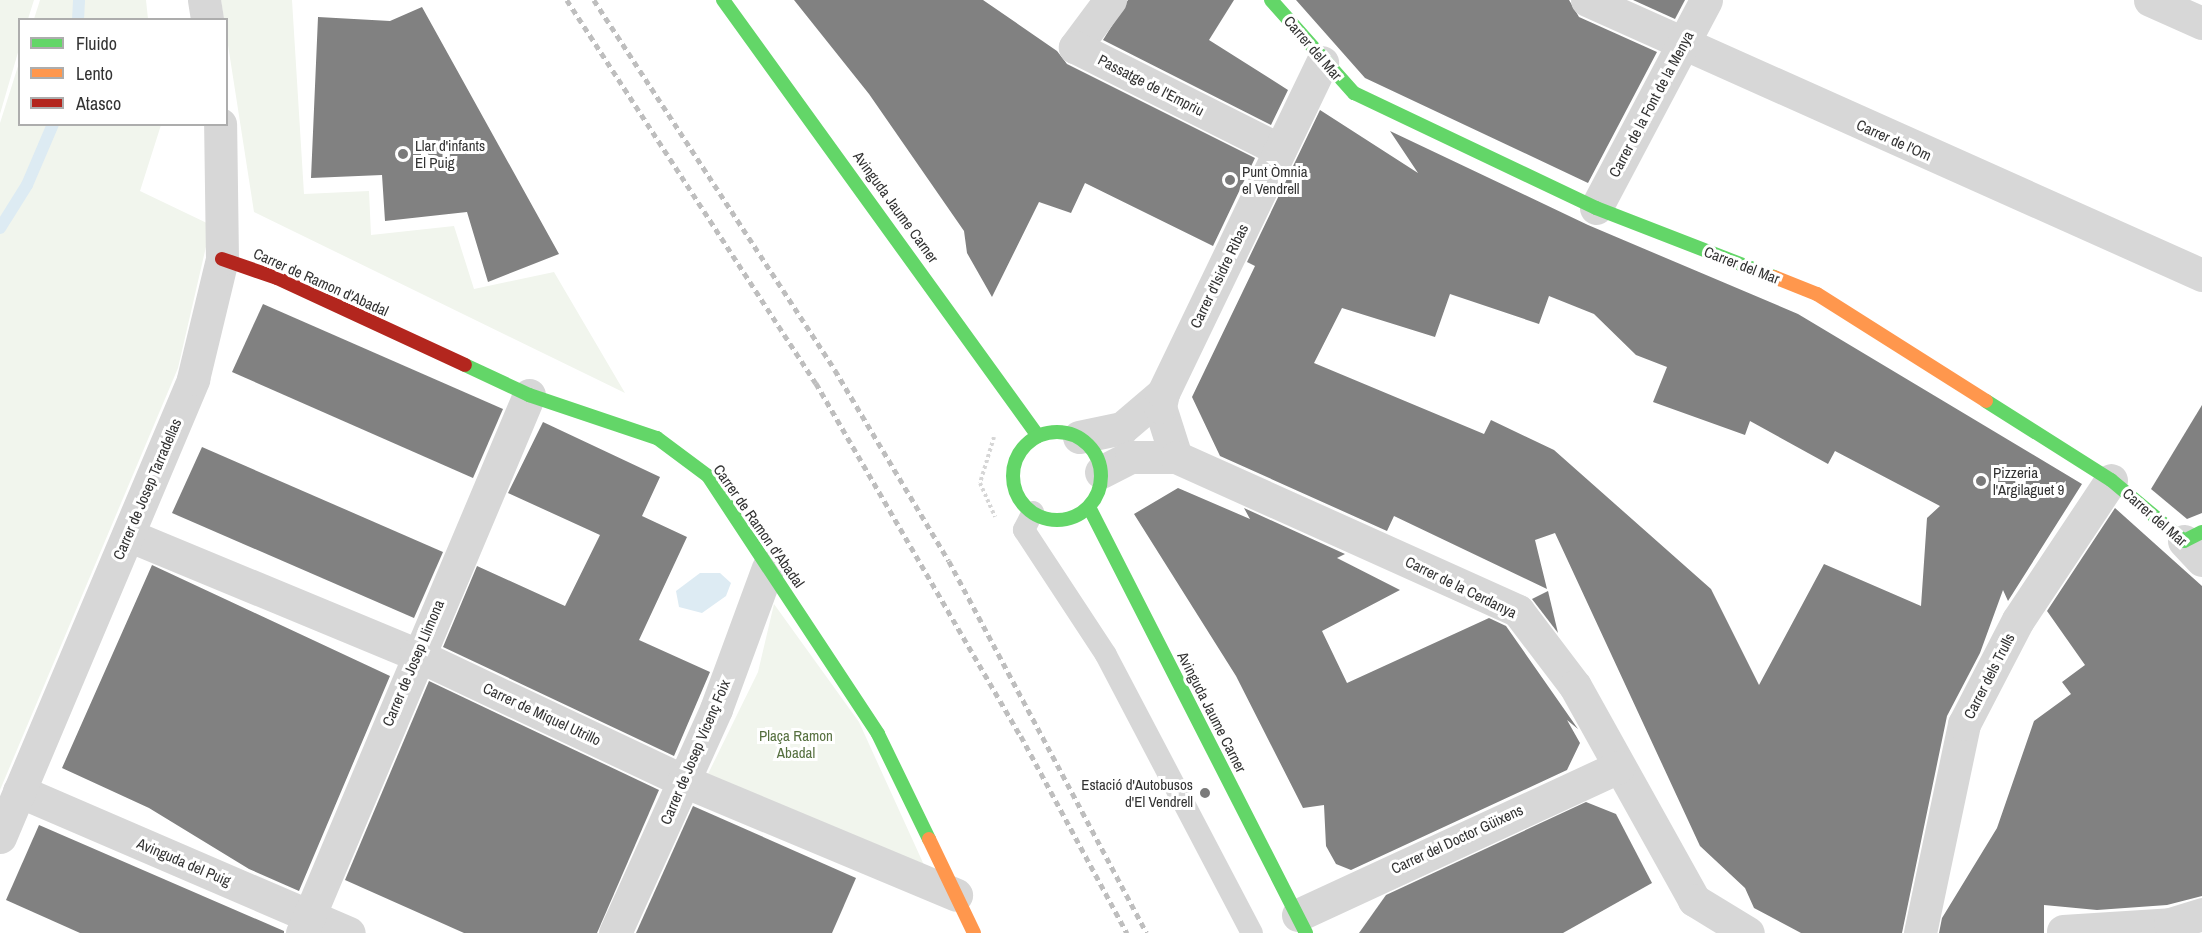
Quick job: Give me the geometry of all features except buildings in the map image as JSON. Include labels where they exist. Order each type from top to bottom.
[{"type":"street","points":[[204,0],[207,18]]},
{"type":"street","name":"Avinguda Jaume Carner","points":[[723,0],[1038,436]]},
{"type":"street","name":"Passatge de l'Empriu","points":[[1110,0],[1075,47],[1280,150]]},
{"type":"street","name":"Carrer del Mar","points":[[1271,0],[1322,62],[1354,93],[1596,208],[1817,294],[2111,480],[2196,544]]},
{"type":"street","name":"Carrer de l'Om","points":[[1587,0],[1683,47],[2202,275]]},
{"type":"street","name":"Carrer de la Font de la Menya","points":[[1596,208],[1706,0]]},
{"type":"street","points":[[2151,0],[2202,23]]},
{"type":"street","name":"Carrer d'Isidre Ribas","points":[[1176,457],[1160,407],[1163,393],[1322,62]]},
{"type":"street","name":"Carrer de Josep Tarradellas","points":[[0,837],[193,379],[222,259],[220,126]]},
{"type":"street","name":"Carrer de Ramon d'Abadal","points":[[222,259],[277,278],[529,395],[657,438],[708,476],[878,734],[974,933]]},
{"type":"street","name":"Carrer d'Isidre Ribas","points":[[1080,437],[1122,428],[1163,393]]},
{"type":"street","name":"Carrer de Josep Llimona","points":[[305,924],[415,654],[529,395]]},
{"type":"street","points":[[1059,432],[1080,437],[1095,452],[1101,471],[1099,490],[1089,507],[1062,520],[1033,512],[1018,495],[1014,473],[1021,451],[1038,436],[1059,432]]},
{"type":"street","name":"Carrer de la Cerdanya","points":[[1101,471],[1131,457],[1176,457],[1518,611],[1575,686],[1694,900],[1748,933]]},
{"type":"street","name":"Carrer dels Trulls","points":[[1920,933],[1964,724],[2018,620],[2111,480]]},
{"type":"street","name":"Avinguda Jaume Carner","points":[[1089,507],[1302,924]]},
{"type":"street","name":"Carrer de Miquel Utrillo","points":[[128,535],[415,654],[684,781],[956,895]]},
{"type":"street","name":"Carrer de Josep Vicenç Foix","points":[[615,933],[684,781],[768,568]]},
{"type":"street","name":"Carrer del Doctor Güixens","points":[[1302,924],[1618,767]]},
{"type":"street","name":"Avinguda del Puig","points":[[19,791],[305,924],[349,933]]},
{"type":"street","points":[[2063,931],[2171,929],[2202,914]]},
{"type":"lane","points":[[1033,512],[1024,530],[1111,665],[1252,933]]},
{"type":"path","points":[[996,431],[980,483],[998,523],[1020,551],[1038,549]]},
{"type":"green space","points":[[0,0],[34,0],[28,18],[18,18],[18,52],[0,114]]},
{"type":"green space","points":[[40,0],[146,0],[148,18],[34,18]]},
{"type":"green space","points":[[221,0],[292,0],[304,194],[369,191],[371,235],[454,226],[474,289],[554,272],[625,393],[254,212],[228,45],[228,18],[224,18]]},
{"type":"green space","points":[[18,66],[18,126],[161,126],[140,191],[211,225],[178,368],[0,790],[0,123]]},
{"type":"green space","name":"Plaça Ramon Abadal","points":[[774,604],[859,722],[924,865],[707,776],[758,672]]},
{"type":"shaded area","points":[[700,573],[720,573],[731,583],[726,596],[702,613],[679,607],[676,591]]},
{"type":"waterway","points":[[78,18],[79,0]]},
{"type":"waterway","points":[[0,228],[27,185],[52,126]]},
{"type":"railway","points":[[567,0],[816,383],[1021,736],[1127,933]]},
{"type":"railway","points":[[594,0],[835,370],[949,561],[1147,933]]},
{"type":"traffic: fast","points":[[723,0],[1038,436]]},
{"type":"traffic: fast","points":[[1271,0],[1354,93],[1596,208],[1774,277]]},
{"type":"traffic: fast","points":[[465,365],[529,395],[657,438],[708,476],[878,734],[929,839]]},
{"type":"traffic: fast","points":[[1986,401],[2111,480],[2184,541],[2202,532]]},
{"type":"traffic: fast","points":[[1057,432],[1082,439],[1094,451],[1101,476],[1094,501],[1082,513],[1057,520],[1032,513],[1020,501],[1013,476],[1020,451],[1032,439],[1057,432]]},
{"type":"traffic: fast","points":[[1089,507],[1306,933]]},
{"type":"traffic: slow","points":[[1774,277],[1817,294],[1986,401]]},
{"type":"traffic: slow","points":[[929,839],[974,933]]},
{"type":"traffic: jam","points":[[222,259],[277,278],[465,365]]},
{"type":"place","name":"Llar d'infants El Puig","points":[[403,154]]},
{"type":"place","name":"Punt Òmnia el Vendrell","points":[[1230,180]]},
{"type":"place","name":"Pizzeria l'Argilaguet 9","points":[[1981,481]]},
{"type":"place","name":"Estació d'Autobusos d'El Vendrell","points":[[1205,793]]}]
